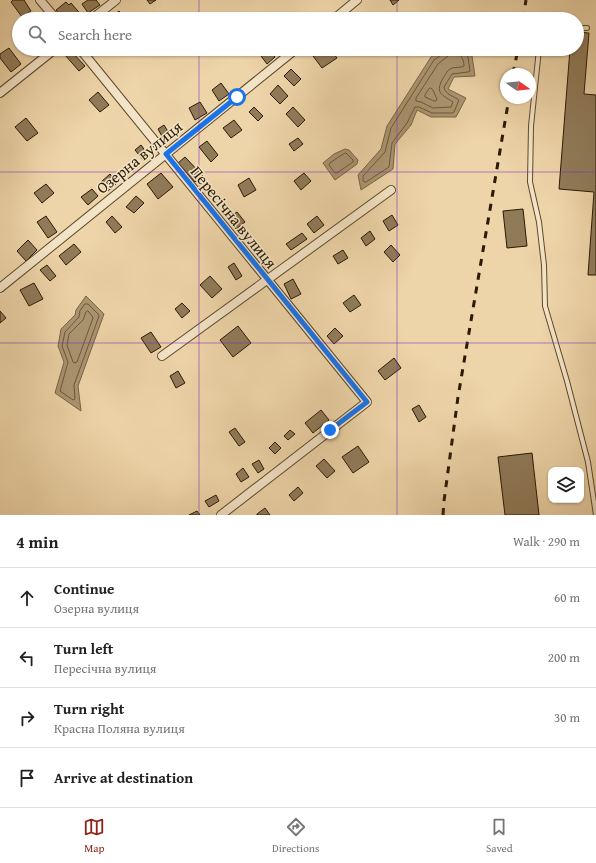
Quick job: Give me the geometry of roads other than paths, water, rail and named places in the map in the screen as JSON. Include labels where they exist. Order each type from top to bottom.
[{"type":"street","points":[[40,0],[50,12]]},
{"type":"street","points":[[101,12],[116,0]]},
{"type":"street","points":[[342,12],[357,0]]},
{"type":"street","points":[[0,93],[46,56]]},
{"type":"street","name":"Пересічна вулиця","points":[[86,56],[367,402],[221,515]]},
{"type":"street","name":"Озерна вулиця","points":[[0,288],[287,56]]},
{"type":"street","points":[[162,356],[391,190]]},
{"type":"lane","points":[[538,56],[531,126],[530,182],[539,222],[544,265],[545,306],[567,381],[588,462],[596,515]]},
{"type":"water","points":[[472,56],[475,76],[454,77],[448,89],[466,98],[456,117],[431,117],[417,110],[411,125],[395,144],[393,169],[361,190],[358,175],[381,149],[387,126],[431,57]]},
{"type":"water","points":[[345,149],[349,150],[358,160],[357,164],[335,180],[323,163],[334,154]]},
{"type":"water","points":[[86,296],[104,314],[78,386],[81,411],[55,393],[64,362],[58,346],[61,329],[75,315],[76,310]]},
{"type":"railway","points":[[524,12],[526,0]]},
{"type":"railway","points":[[514,68],[517,56]]},
{"type":"railway","points":[[443,515],[458,397],[508,104]]}]
